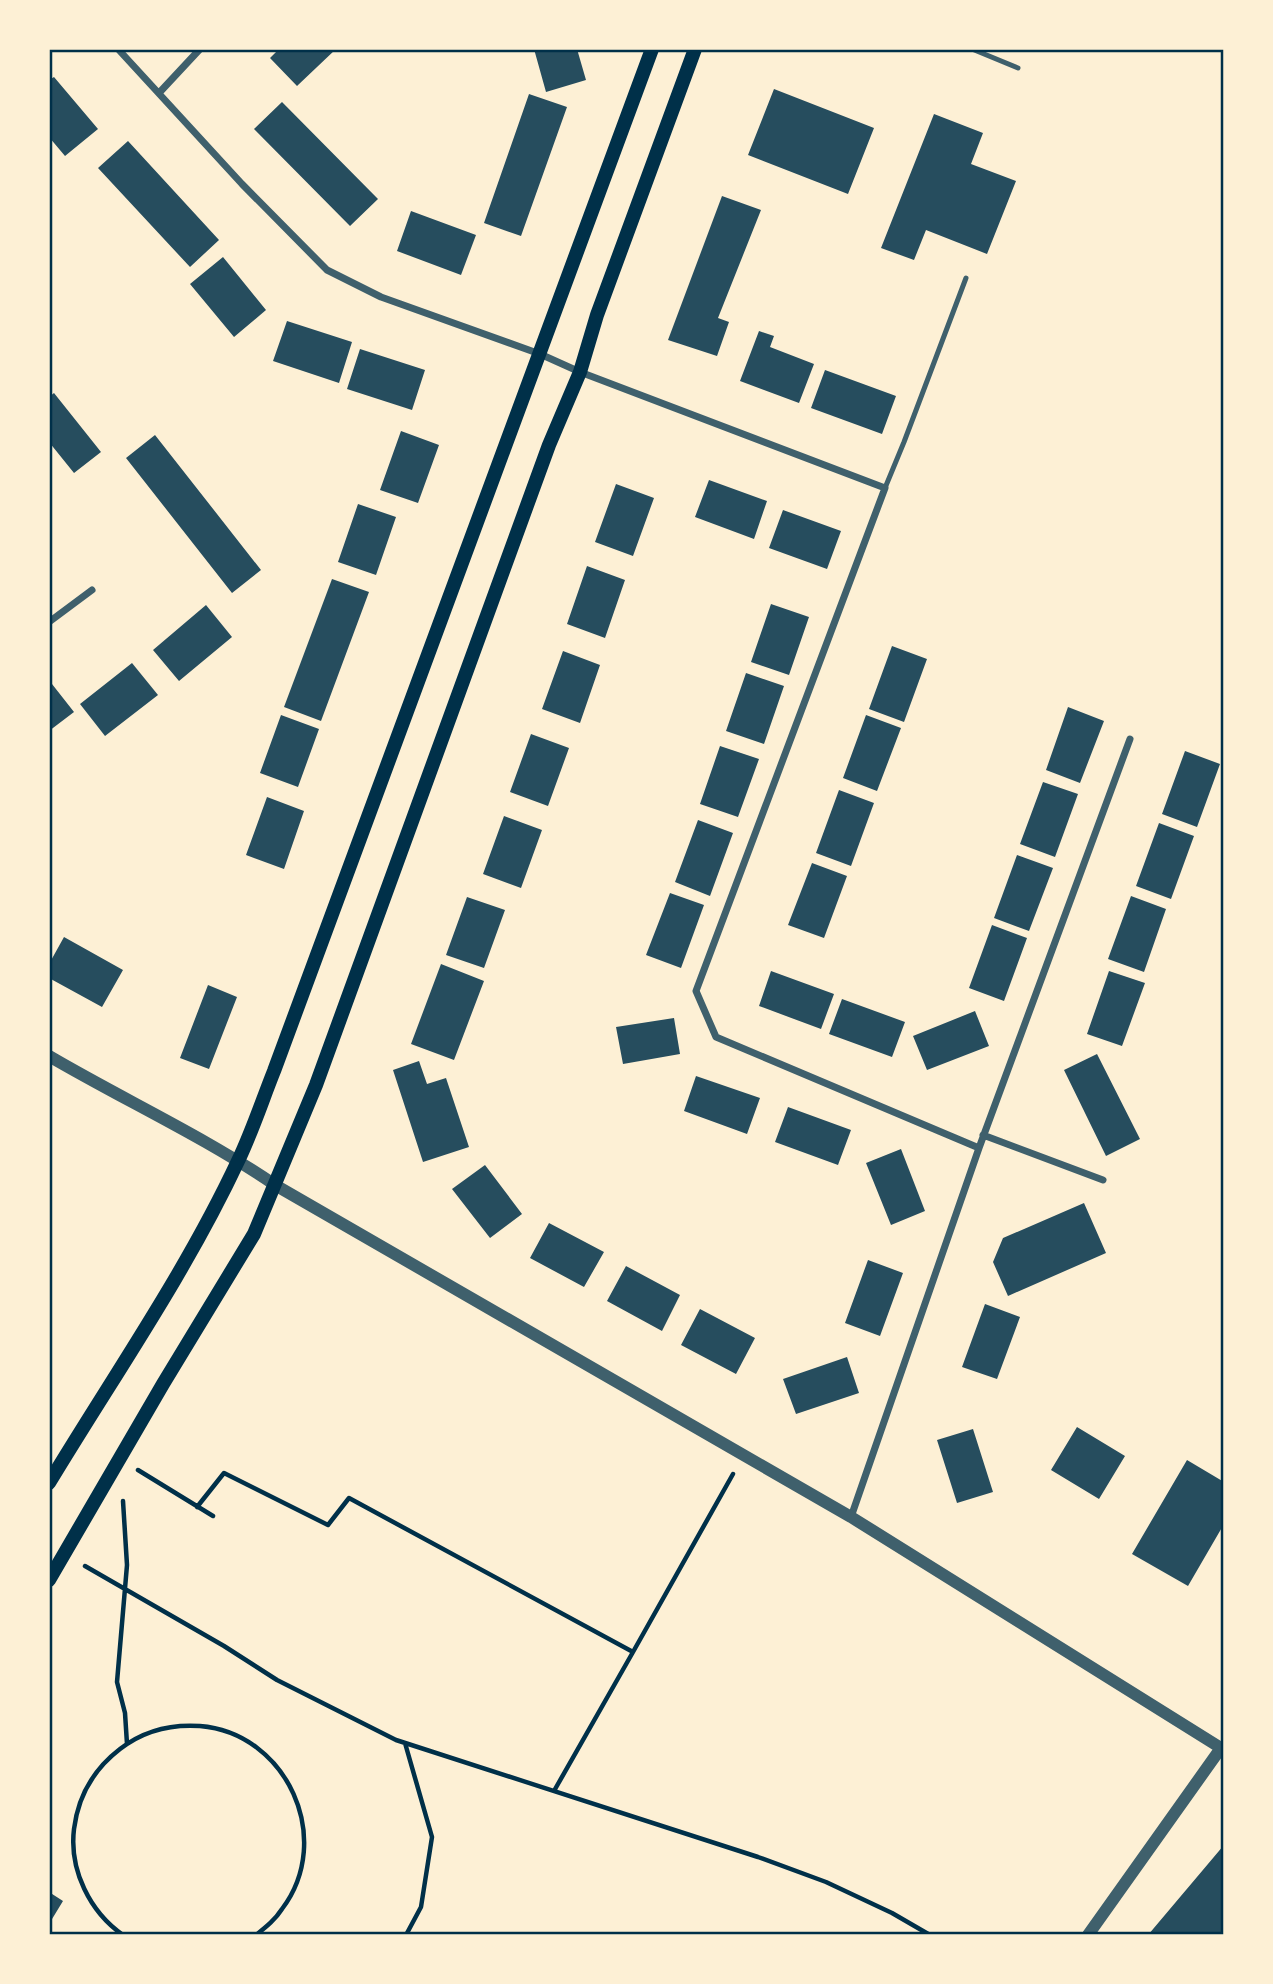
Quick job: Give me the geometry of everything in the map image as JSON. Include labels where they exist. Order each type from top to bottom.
[{"type":"main road","points":[[49,1483],[176,1276],[238,1160],[274,1072],[652,49]]},
{"type":"main road","points":[[49,1580],[254,1234],[275,1185],[312,1096],[695,49]]},
{"type":"street","points":[[118,49],[242,184],[327,271],[381,297],[540,354],[579,372],[885,488],[696,991],[716,1037],[979,1148]]},
{"type":"street","points":[[159,93],[200,49]]},
{"type":"street","points":[[49,622],[92,590]]},
{"type":"street","points":[[850,1517],[979,1148],[1130,739]]},
{"type":"street","points":[[49,1056],[238,1160],[275,1185],[850,1517],[1222,1748],[1088,1935]]},
{"type":"street","points":[[984,1135],[1103,1180]]},
{"type":"lane","points":[[972,49],[1018,68]]},
{"type":"lane","points":[[885,488],[965,278]]},
{"type":"path","points":[[554,1791],[743,1455]]},
{"type":"path","points":[[119,1459],[213,1516]]},
{"type":"path","points":[[119,1459],[127,1565],[117,1682],[125,1713],[127,1744]]},
{"type":"path","points":[[197,1507],[224,1473],[328,1525],[349,1498],[633,1652]]},
{"type":"path","points":[[89,1557],[85,1567],[224,1646],[277,1680],[405,1742],[758,1857],[826,1882],[892,1913],[930,1935]]},
{"type":"path","points":[[123,1935],[98,1913],[78,1875],[74,1853],[77,1811],[85,1791],[110,1756],[146,1734],[166,1727],[188,1725],[229,1732],[249,1741],[281,1770],[300,1807],[305,1850],[301,1870],[283,1909],[256,1935]]},
{"type":"path","points":[[405,1742],[432,1837],[421,1907],[406,1935]]},
{"type":"building","points":[[279,49],[336,49],[297,86],[270,58]]},
{"type":"building","points":[[534,49],[577,49],[586,80],[546,92]]},
{"type":"building","points":[[54,77],[98,129],[65,156],[49,137],[49,80]]},
{"type":"building","points":[[774,89],[874,128],[848,194],[748,155]]},
{"type":"building","points":[[529,94],[567,107],[521,236],[484,223]]},
{"type":"building","points":[[282,102],[378,199],[350,226],[254,129]]},
{"type":"building","points":[[934,114],[983,133],[971,164],[1016,181],[987,254],[926,230],[914,260],[881,248]]},
{"type":"building","points":[[128,141],[219,240],[190,267],[98,168]]},
{"type":"building","points":[[722,196],[761,210],[718,318],[729,322],[717,356],[668,340]]},
{"type":"building","points":[[411,211],[476,235],[461,275],[397,251]]},
{"type":"building","points":[[223,257],[266,310],[234,337],[190,284]]},
{"type":"building","points":[[287,321],[352,342],[339,383],[273,361]]},
{"type":"building","points":[[759,331],[774,336],[770,347],[814,364],[799,403],[740,381]]},
{"type":"building","points":[[360,349],[425,370],[412,410],[347,389]]},
{"type":"building","points":[[825,370],[896,396],[882,434],[811,408]]},
{"type":"building","points":[[54,393],[101,452],[74,473],[49,442],[49,397]]},
{"type":"building","points":[[401,431],[439,445],[418,503],[380,490]]},
{"type":"building","points":[[155,435],[261,570],[232,593],[126,458]]},
{"type":"building","points":[[709,480],[767,501],[754,539],[695,517]]},
{"type":"building","points":[[616,484],[654,498],[633,556],[595,542]]},
{"type":"building","points":[[358,504],[396,517],[376,575],[338,562]]},
{"type":"building","points":[[783,510],[841,531],[827,569],[769,548]]},
{"type":"building","points":[[587,566],[625,580],[605,638],[567,624]]},
{"type":"building","points":[[332,579],[369,592],[321,721],[284,707]]},
{"type":"building","points":[[771,604],[809,617],[789,675],[751,662]]},
{"type":"building","points":[[206,605],[232,637],[179,681],[153,650]]},
{"type":"building","points":[[892,646],[927,659],[904,722],[869,709]]},
{"type":"building","points":[[563,651],[600,665],[580,723],[542,709]]},
{"type":"building","points":[[132,663],[158,695],[105,736],[80,704]]},
{"type":"building","points":[[746,673],[784,686],[764,744],[726,731]]},
{"type":"building","points":[[52,684],[74,712],[49,731],[49,687]]},
{"type":"building","points":[[1068,707],[1104,721],[1080,783],[1046,770]]},
{"type":"building","points":[[281,715],[319,729],[298,787],[260,773]]},
{"type":"building","points":[[866,715],[901,728],[877,791],[843,778]]},
{"type":"building","points":[[531,734],[569,748],[548,806],[510,792]]},
{"type":"building","points":[[720,746],[759,759],[738,817],[700,804]]},
{"type":"building","points":[[1185,751],[1220,764],[1197,827],[1162,814]]},
{"type":"building","points":[[1043,782],[1078,794],[1055,857],[1020,844]]},
{"type":"building","points":[[839,790],[874,803],[851,866],[816,853]]},
{"type":"building","points":[[267,797],[304,811],[284,869],[246,855]]},
{"type":"building","points":[[504,816],[542,830],[521,888],[483,874]]},
{"type":"building","points":[[698,820],[733,833],[710,896],[675,882]]},
{"type":"building","points":[[1159,823],[1194,836],[1171,899],[1136,886]]},
{"type":"building","points":[[1017,855],[1053,868],[1029,931],[994,918]]},
{"type":"building","points":[[812,863],[847,876],[824,938],[788,925]]},
{"type":"building","points":[[670,893],[704,905],[681,968],[646,955]]},
{"type":"building","points":[[1131,896],[1166,909],[1144,972],[1108,959]]},
{"type":"building","points":[[467,897],[505,910],[484,968],[446,955]]},
{"type":"building","points":[[992,925],[1027,938],[1004,1001],[969,988]]},
{"type":"building","points":[[64,937],[123,970],[102,1007],[49,978],[49,964]]},
{"type":"building","points":[[441,964],[484,981],[454,1060],[411,1044]]},
{"type":"building","points":[[771,971],[834,994],[821,1029],[759,1006]]},
{"type":"building","points":[[1109,971],[1145,983],[1122,1046],[1087,1034]]},
{"type":"building","points":[[208,985],[237,997],[209,1069],[180,1058]]},
{"type":"building","points":[[842,999],[905,1022],[892,1057],[829,1034]]},
{"type":"building","points":[[975,1011],[989,1046],[927,1070],[913,1036]]},
{"type":"building","points":[[674,1018],[680,1054],[623,1064],[616,1027]]},
{"type":"building","points":[[1097,1054],[1140,1139],[1106,1156],[1064,1070]]},
{"type":"building","points":[[419,1061],[427,1084],[446,1078],[469,1147],[423,1162],[393,1070]]},
{"type":"building","points":[[696,1076],[760,1098],[747,1134],[684,1111]]},
{"type":"building","points":[[788,1107],[851,1130],[838,1165],[775,1142]]},
{"type":"building","points":[[901,1149],[925,1211],[891,1225],[866,1163]]},
{"type":"building","points":[[485,1165],[522,1214],[490,1238],[452,1189]]},
{"type":"building","points":[[1084,1203],[1106,1253],[1008,1296],[993,1262],[1003,1238]]},
{"type":"building","points":[[549,1223],[604,1252],[584,1287],[530,1258]]},
{"type":"building","points":[[868,1260],[903,1273],[880,1336],[845,1323]]},
{"type":"building","points":[[626,1266],[680,1295],[662,1331],[607,1301]]},
{"type":"building","points":[[985,1304],[1020,1317],[997,1379],[962,1367]]},
{"type":"building","points":[[700,1309],[755,1338],[736,1374],[681,1345]]},
{"type":"building","points":[[847,1357],[859,1393],[796,1414],[783,1379]]},
{"type":"building","points":[[1077,1427],[1125,1456],[1099,1499],[1051,1470]]},
{"type":"building","points":[[973,1429],[993,1492],[957,1503],[937,1440]]},
{"type":"building","points":[[1187,1460],[1224,1482],[1224,1524],[1188,1586],[1132,1554]]},
{"type":"building","points":[[1224,1845],[1224,1935],[1148,1935]]},
{"type":"building","points":[[49,1892],[63,1901],[49,1924]]}]
